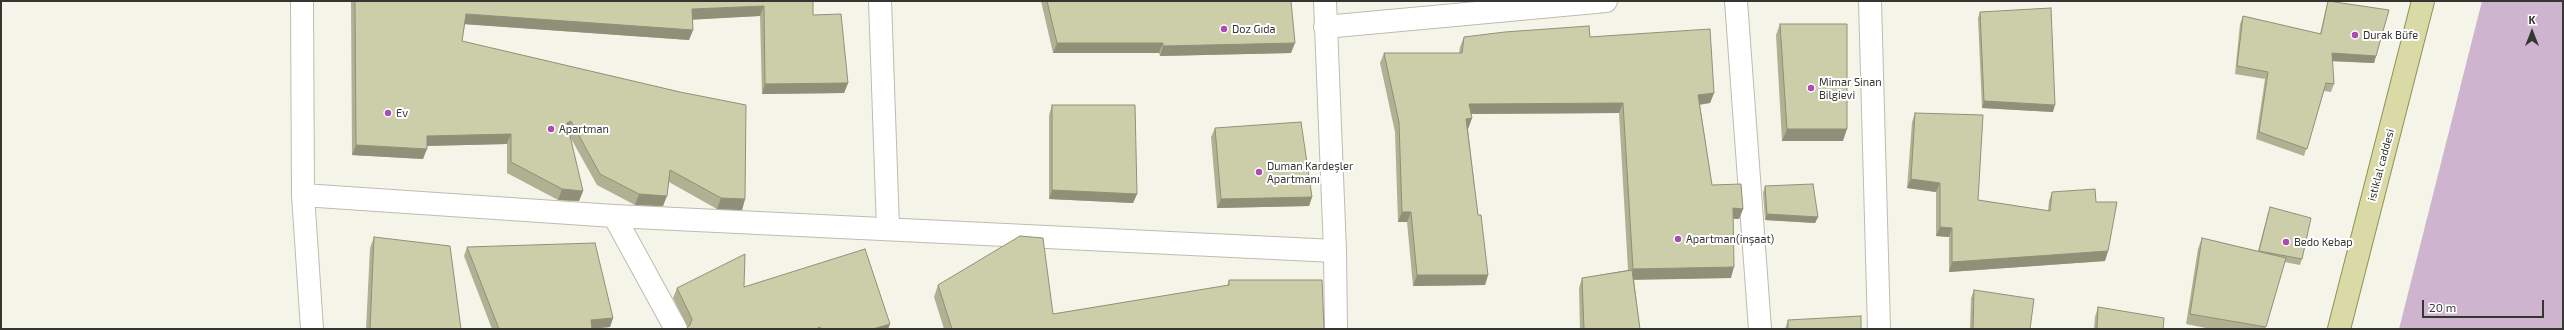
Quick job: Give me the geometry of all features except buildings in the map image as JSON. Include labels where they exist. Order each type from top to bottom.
[{"type":"main road","name":"istiklal caddesi","points":[[2338,329],[2423,1]]},
{"type":"street","points":[[302,1],[303,195],[312,329]]},
{"type":"street","points":[[880,1],[888,228]]},
{"type":"street","points":[[1325,1],[1335,251],[1336,329]]},
{"type":"street","points":[[1326,27],[1606,1]]},
{"type":"street","points":[[1736,1],[1760,329]]},
{"type":"street","points":[[1870,1],[1879,329]]},
{"type":"street","points":[[303,195],[614,216],[888,228],[1335,251]]},
{"type":"street","points":[[614,216],[676,329]]},
{"type":"shaded area","points":[[2482,1],[2563,1],[2563,329],[2399,329]]},
{"type":"place","name":"Doz Gıda","points":[[1224,29]]},
{"type":"place","name":"Durak Büfe","points":[[2355,35]]},
{"type":"place","name":"Mimar Sinan Bilgievi","points":[[1811,88]]},
{"type":"place","name":"Ev","points":[[388,113]]},
{"type":"place","name":"Apartman","points":[[551,129]]},
{"type":"place","name":"Duman Kardeşler Apartmanı","points":[[1259,172]]},
{"type":"place","name":"Apartman(inşaat)","points":[[1678,239]]},
{"type":"place","name":"Bedo Kebap","points":[[2286,242]]}]
